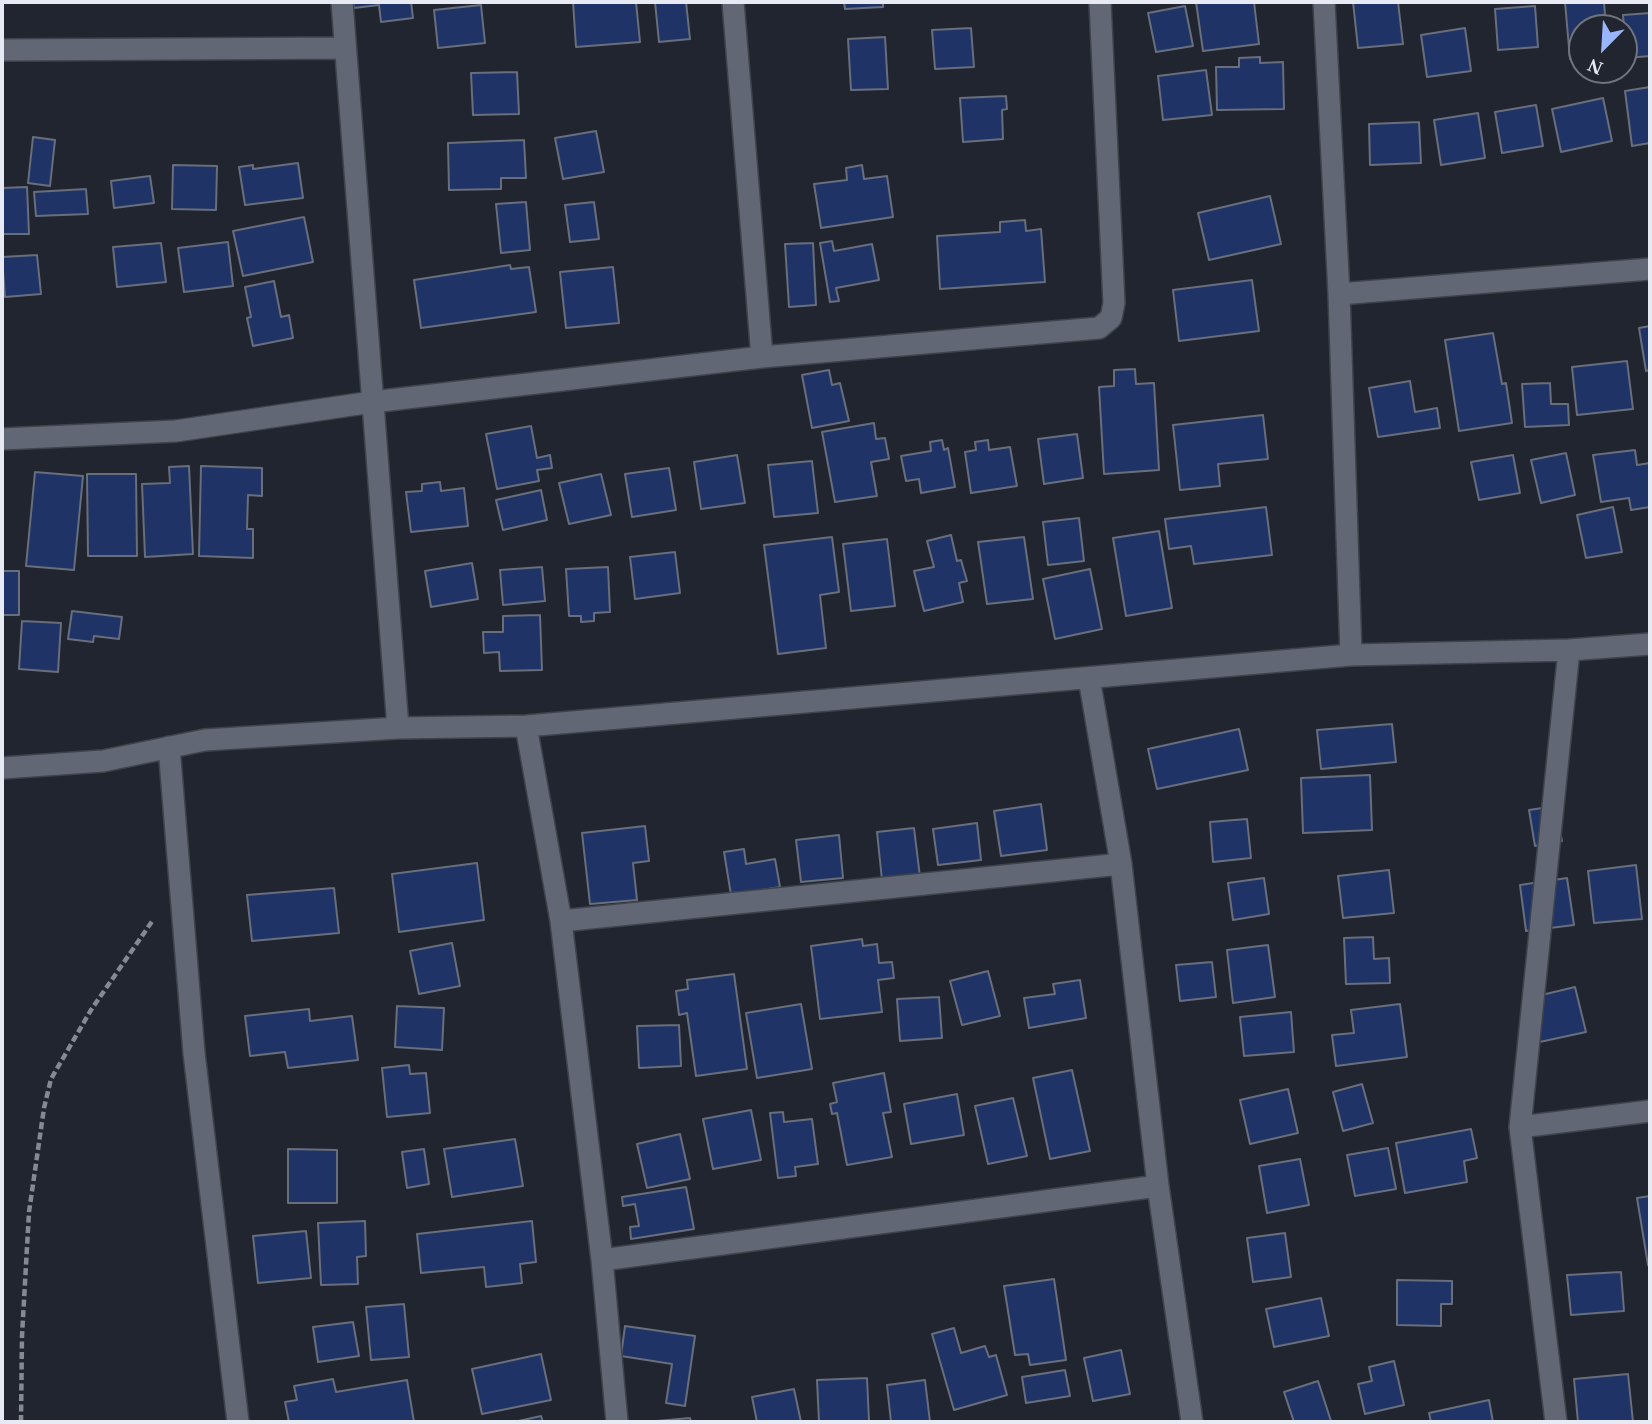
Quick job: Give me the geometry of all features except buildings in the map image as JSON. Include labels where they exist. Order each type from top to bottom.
[{"type":"street","points":[[342,2],[398,728]]},
{"type":"street","points":[[733,2],[762,357]]},
{"type":"street","points":[[2,439],[176,431],[372,402],[762,357],[1099,328],[1111,318],[1114,303],[1100,2]]},
{"type":"street","points":[[1324,2],[1339,294],[1351,655]]},
{"type":"street","points":[[2,50],[344,48]]},
{"type":"street","points":[[1339,294],[1650,269]]},
{"type":"street","points":[[2,768],[103,761],[205,740],[398,728],[526,726],[1351,655],[1569,650],[1650,644]]},
{"type":"street","points":[[1556,1422],[1520,1127],[1569,650]]},
{"type":"street","points":[[1089,678],[1121,864],[1158,1186],[1192,1422]]},
{"type":"street","points":[[526,726],[561,921],[602,1260],[617,1422]]},
{"type":"street","points":[[169,747],[194,1053],[238,1422]]},
{"type":"street","points":[[561,921],[1121,864]]},
{"type":"street","points":[[1520,1127],[1650,1111]]},
{"type":"street","points":[[602,1260],[1158,1186]]},
{"type":"path","points":[[21,1422],[22,1336],[29,1212],[37,1149],[51,1079],[91,1010],[180,881]]}]
